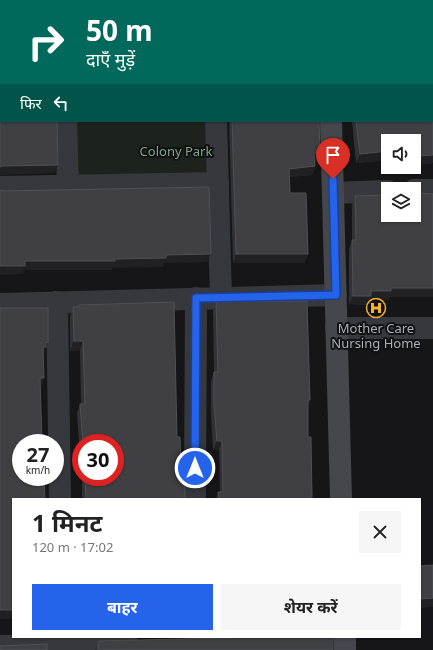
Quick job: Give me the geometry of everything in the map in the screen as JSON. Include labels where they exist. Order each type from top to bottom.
[{"type":"street","points":[[66,122],[68,186]]},
{"type":"street","points":[[216,122],[221,298]]},
{"type":"street","points":[[331,122],[341,498]]},
{"type":"street","points":[[0,187],[218,183]]},
{"type":"street","points":[[421,190],[433,190]]},
{"type":"street","points":[[333,193],[381,191]]},
{"type":"street","points":[[0,304],[336,295]]},
{"type":"street","points":[[195,498],[196,298]]},
{"type":"street","points":[[57,302],[60,498]]},
{"type":"street","points":[[336,328],[433,328]]},
{"type":"street","points":[[345,638],[345,650]]},
{"type":"street","points":[[0,646],[63,641],[148,642]]},
{"type":"green space","name":"Colony Park","points":[[61,122],[205,122],[207,183],[78,175]]},
{"type":"building","points":[[0,122],[57,122],[58,165],[0,167]]},
{"type":"building","points":[[232,122],[319,122],[320,153],[314,153],[315,166],[289,169],[290,193],[306,193],[308,254],[236,254]]},
{"type":"building","points":[[356,122],[433,122],[433,155],[421,156],[421,134],[381,134],[381,152],[360,154]]},
{"type":"building","points":[[209,187],[211,254],[166,255],[166,258],[115,259],[115,261],[25,261],[25,266],[0,266],[0,190]]},
{"type":"building","points":[[421,193],[433,194],[433,288],[391,288],[391,291],[371,291],[371,296],[353,296],[352,240],[356,240],[355,196],[381,195],[381,222],[421,222]]},
{"type":"building","points":[[307,301],[310,400],[308,400],[308,437],[311,437],[312,498],[219,498],[218,492],[223,492],[222,441],[217,441],[214,404],[214,372],[218,372],[216,302]]},
{"type":"building","points":[[174,302],[177,437],[180,437],[181,471],[184,471],[185,497],[86,498],[85,486],[124,486],[124,434],[82,434],[80,404],[85,404],[83,341],[74,341],[73,307],[79,307],[79,305]]},
{"type":"building","points":[[0,308],[48,308],[48,342],[46,343],[46,347],[43,347],[44,378],[40,378],[42,434],[12,434],[12,486],[44,486],[45,498],[12,498],[12,610],[0,610]]},
{"type":"building","points":[[433,565],[433,598],[421,599],[421,566]]},
{"type":"building","points":[[220,638],[333,638],[333,650],[98,650],[98,641]]},
{"type":"building","points":[[47,644],[47,650],[0,650],[0,646]]},
{"type":"place","name":"Mother Care Nursing Home","points":[[376,308]]},
{"type":"route","points":[[195,468],[196,298],[336,295],[333,179]]}]
